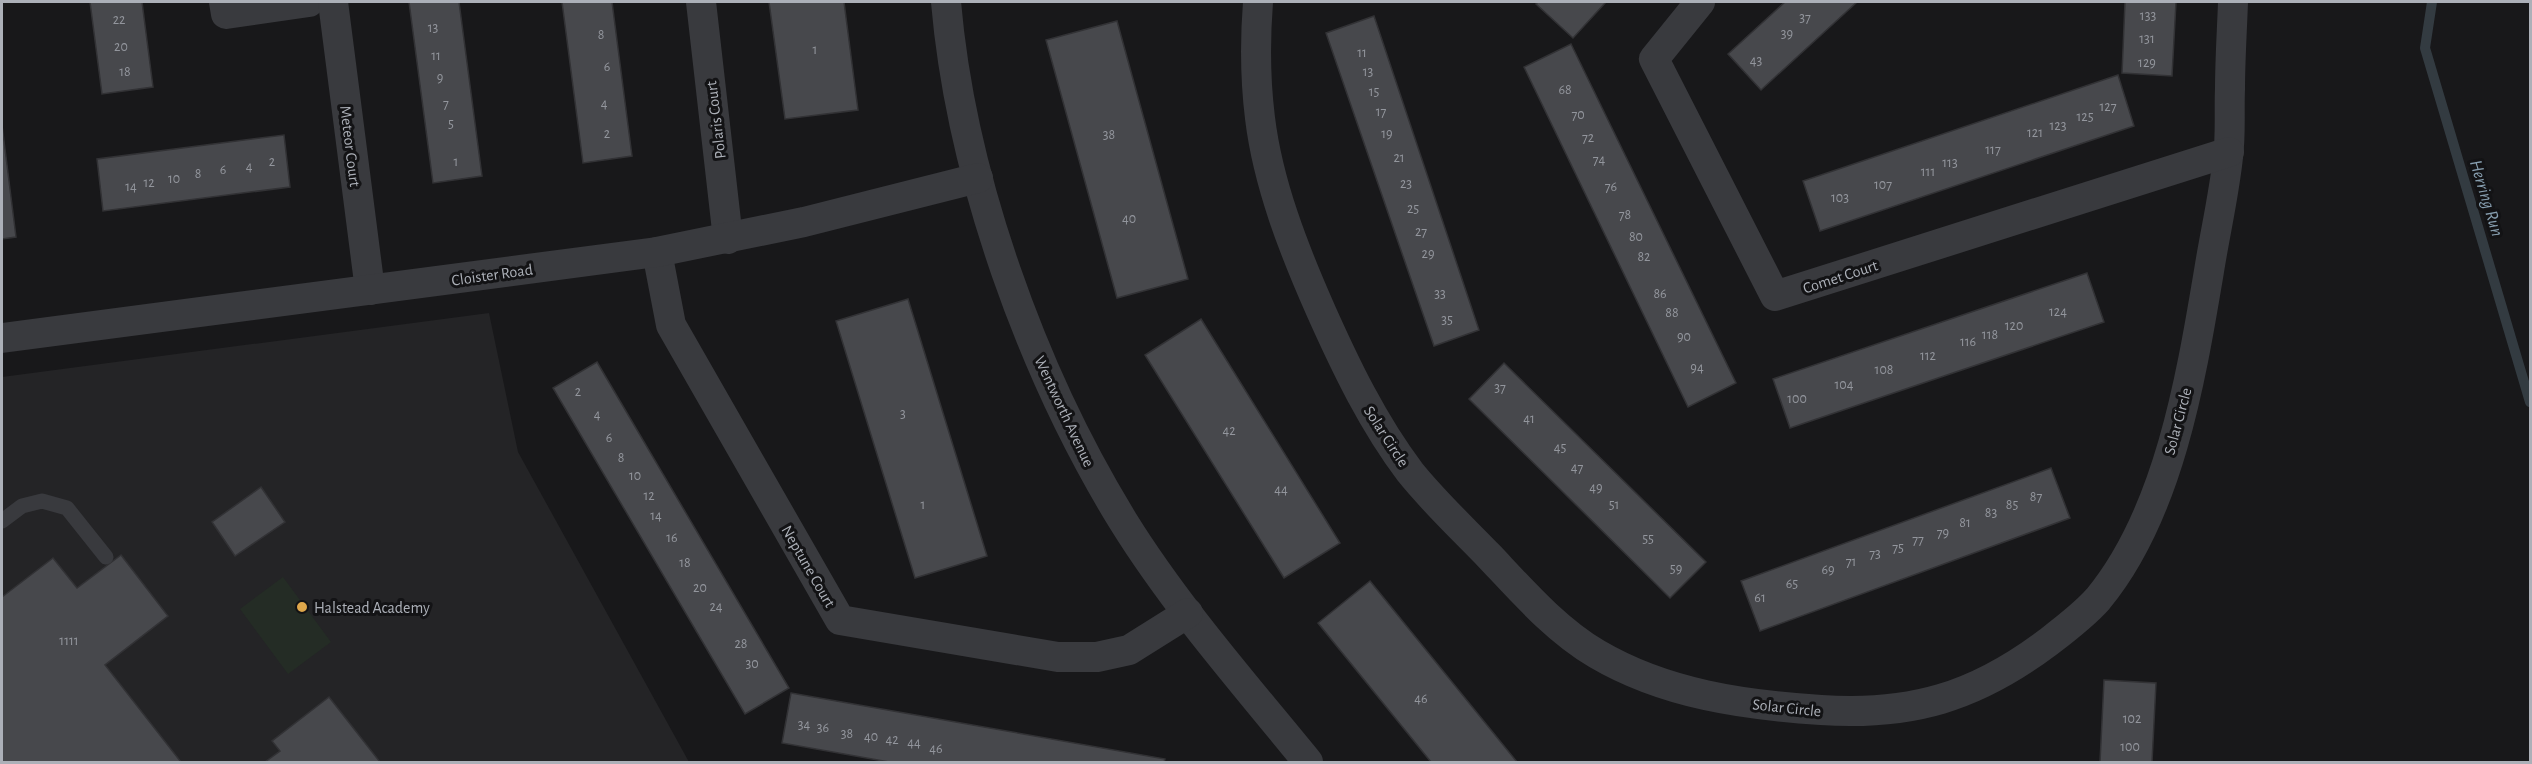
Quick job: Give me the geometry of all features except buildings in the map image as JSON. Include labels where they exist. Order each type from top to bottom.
[{"type":"street","points":[[225,2],[226,14],[309,2]]},
{"type":"street","name":"Meteor Court","points":[[333,2],[370,290]]},
{"type":"street","name":"Polaris Court","points":[[701,2],[729,239]]},
{"type":"street","name":"Wentworth Avenue","points":[[946,2],[959,89],[978,178],[1034,345],[1063,412],[1093,470],[1125,524],[1188,613],[1308,762]]},
{"type":"street","name":"Solar Circle","points":[[1258,2],[1254,51],[1260,121],[1275,191],[1302,267],[1363,400],[1410,472],[1555,623],[1594,653],[1638,675],[1705,696],[1783,708],[1861,713],[1910,706],[1964,692],[2012,669],[2059,634],[2096,602],[2118,571],[2135,539],[2176,437],[2198,335],[2229,152],[2233,2]]},
{"type":"street","name":"Comet Court","points":[[1700,2],[1654,59],[1775,296],[2229,152]]},
{"type":"street","name":"Cloister Road","points":[[2,338],[657,252],[729,239],[882,204],[978,178]]},
{"type":"street","name":"Neptune Court","points":[[657,252],[671,326],[840,620],[1058,657],[1097,657],[1129,650],[1188,613]]},
{"type":"lane","points":[[2,521],[22,506],[42,501],[67,508],[106,557]]},
{"type":"shaded area","name":"Halstead Academy","points":[[489,313],[518,452],[689,762],[2,762],[2,377]]},
{"type":"shaded area","points":[[283,577],[331,642],[288,674],[240,609]]},
{"type":"waterway","name":"Herring Run","points":[[2432,2],[2425,48],[2530,402]]},
{"type":"place","name":"Halstead Academy","points":[[302,607]]}]
